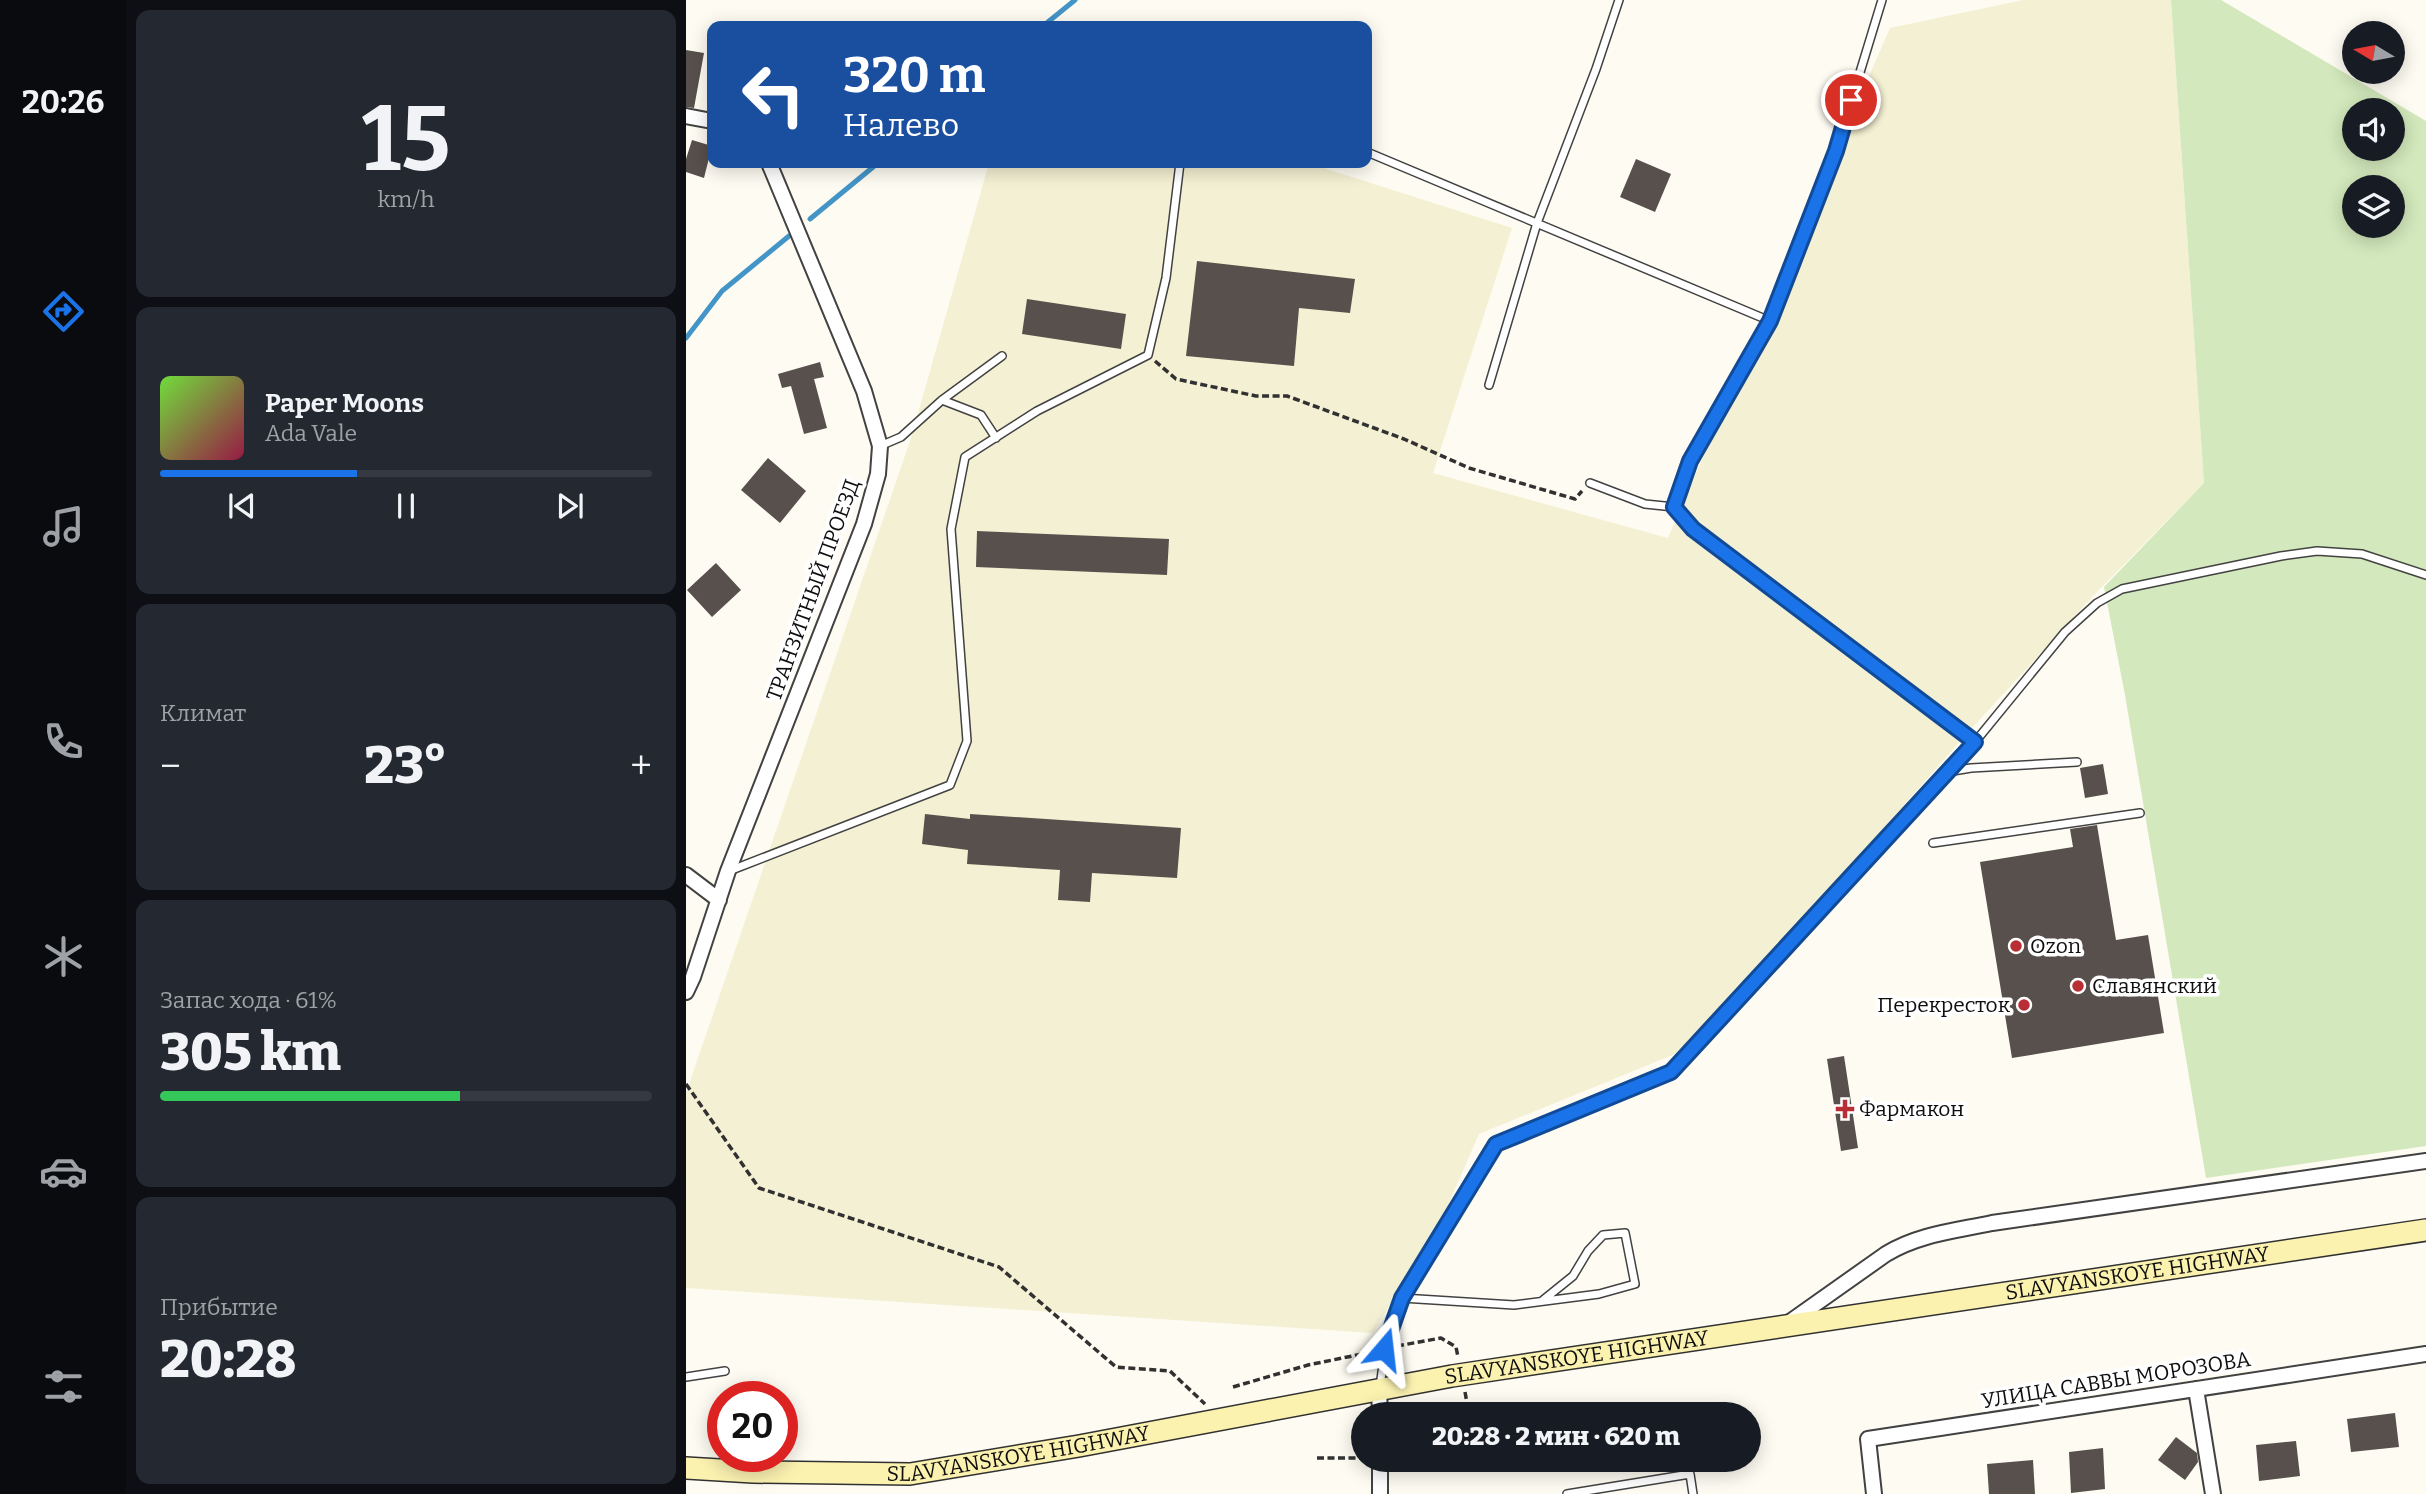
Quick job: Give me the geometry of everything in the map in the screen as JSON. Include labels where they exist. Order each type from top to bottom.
[{"type":"main road","name":"SLAVYANSKOYE HIGHWAY","points":[[686,1468],[753,1472],[910,1474],[1221,1420],[1461,1374],[2426,1230]]},
{"type":"street","points":[[686,116],[707,120]]},
{"type":"street","name":"ТРАНЗИТНЫЙ ПРОЕЗД","points":[[686,992],[728,871],[864,524],[878,474],[880,446],[864,391],[771,168]]},
{"type":"street","points":[[686,875],[719,900]]},
{"type":"street","points":[[1787,1324],[1902,1244],[1932,1235],[1992,1223],[2426,1161]]},
{"type":"street","name":"УЛИЦА САВВЫ МОРОЗОВА","points":[[1874,1494],[1868,1439],[2426,1354]]},
{"type":"street","points":[[2196,1389],[2213,1494]]},
{"type":"street","points":[[1379,1390],[1380,1402]]},
{"type":"street","points":[[1380,1472],[1380,1494]]},
{"type":"lane","points":[[1489,385],[1536,223],[1596,69],[1619,0]]},
{"type":"lane","points":[[1674,507],[1690,461],[1770,321],[1836,151],[1882,0]]},
{"type":"lane","points":[[1372,154],[1770,321]]},
{"type":"lane","points":[[728,871],[950,785],[967,741],[951,529],[965,457],[1037,411],[1148,355],[1166,278],[1179,168]]},
{"type":"lane","points":[[880,446],[901,437],[942,400],[1002,356]]},
{"type":"lane","points":[[942,400],[981,415],[996,438]]},
{"type":"lane","points":[[1590,482],[1645,504],[1674,507],[1693,529],[1975,742]]},
{"type":"lane","points":[[1379,1390],[1384,1349],[1402,1298],[1496,1144],[1671,1072],[1975,742],[2065,632],[2097,603],[2122,589],[2317,551],[2362,554],[2426,575]]},
{"type":"lane","points":[[1947,772],[2077,762]]},
{"type":"lane","points":[[1933,843],[2140,813]]},
{"type":"lane","points":[[1402,1298],[1514,1304],[1542,1301],[1599,1294],[1635,1284],[1625,1233],[1603,1236],[1588,1251],[1573,1276],[1542,1301]]},
{"type":"lane","points":[[686,1377],[725,1371]]},
{"type":"lane","points":[[1567,1494],[1690,1474],[1693,1494]]},
{"type":"path","points":[[1148,355],[1176,379],[1256,396],[1287,396],[1404,439],[1469,468],[1531,487],[1575,499],[1590,482]]},
{"type":"path","points":[[686,1084],[759,1188],[999,1267],[1116,1367],[1170,1371],[1221,1420]]},
{"type":"path","points":[[1233,1387],[1308,1365],[1441,1338],[1456,1347],[1467,1402]]},
{"type":"path","points":[[1317,1458],[1351,1458]]},
{"type":"shaded area","points":[[2023,0],[2171,0],[2204,483],[2095,594],[1972,728],[1774,952],[1675,1054],[1479,1134],[1438,1228],[1418,1256],[1373,1333],[686,1288],[686,1093],[911,438],[988,168],[1324,168],[1512,228],[1433,473],[1668,538],[1890,28]]},
{"type":"green space","points":[[2171,0],[2221,0],[2342,71],[2342,84],[2363,84],[2387,98],[2342,98],[2342,161],[2405,161],[2405,109],[2426,121],[2426,1146],[2206,1178],[2125,695],[2104,587],[2204,483]]},
{"type":"building","points":[[686,50],[704,53],[694,108],[686,107]]},
{"type":"building","points":[[692,140],[707,144],[704,178],[686,172],[686,159]]},
{"type":"building","points":[[1636,159],[1671,174],[1655,212],[1620,197]]},
{"type":"building","points":[[1197,261],[1355,279],[1350,313],[1299,308],[1294,366],[1186,356]]},
{"type":"building","points":[[1027,299],[1126,314],[1121,349],[1022,334]]},
{"type":"building","points":[[820,362],[824,377],[814,379],[827,428],[804,434],[791,386],[782,388],[778,374]]},
{"type":"building","points":[[768,458],[806,491],[780,523],[741,490]]},
{"type":"building","points":[[977,531],[1169,539],[1167,575],[976,567]]},
{"type":"building","points":[[716,563],[741,590],[712,617],[687,590]]},
{"type":"building","points":[[2103,764],[2108,794],[2085,798],[2080,768]]},
{"type":"building","points":[[925,814],[970,819],[970,814],[1181,828],[1177,878],[1092,873],[1090,902],[1058,900],[1060,870],[967,864],[968,850],[922,844]]},
{"type":"building","name":"Славянский","points":[[2097,825],[2116,940],[2148,935],[2164,1033],[2012,1058],[1980,862],[2073,847],[2070,829]]},
{"type":"building","points":[[1844,1056],[1858,1148],[1841,1151],[1827,1059]]},
{"type":"building","points":[[2395,1413],[2399,1447],[2351,1452],[2347,1419]]},
{"type":"building","points":[[2176,1437],[2197,1453],[2198,1462],[2185,1480],[2158,1460]]},
{"type":"building","points":[[2296,1441],[2300,1476],[2259,1481],[2256,1445]]},
{"type":"building","points":[[2103,1448],[2105,1489],[2071,1493],[2069,1452]]},
{"type":"building","points":[[2033,1460],[2035,1494],[1989,1494],[1987,1464]]},
{"type":"waterway","points":[[1049,21],[1075,0]]},
{"type":"waterway","points":[[810,219],[872,168]]},
{"type":"waterway","points":[[686,338],[722,291],[789,236]]},
{"type":"place","name":"Ozon","points":[[2016,946]]},
{"type":"place","name":"Славянский","points":[[2078,986]]},
{"type":"place","name":"Перекресток","points":[[2024,1005]]},
{"type":"place","name":"Фармакон","points":[[1845,1109]]},
{"type":"route","points":[[1384,1349],[1402,1298],[1496,1144],[1671,1072],[1975,742],[1693,529],[1674,507],[1690,461],[1770,321],[1836,151],[1851,100]]}]
